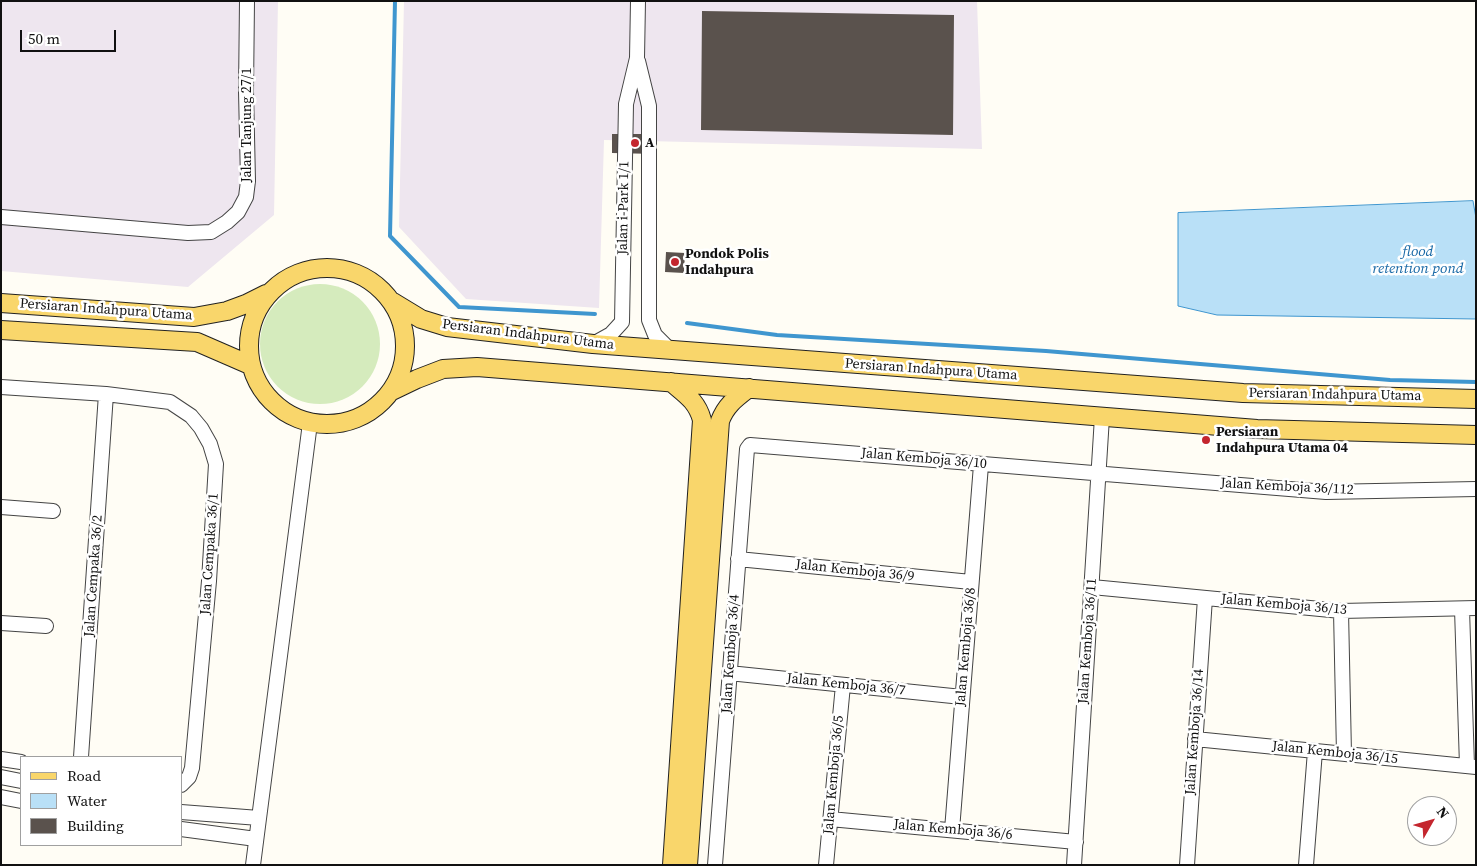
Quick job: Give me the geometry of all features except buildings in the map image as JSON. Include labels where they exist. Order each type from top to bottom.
[{"type":"main road","points":[[331,267],[355,272],[376,284],[393,302],[404,331],[404,363],[392,391],[376,408],[356,420],[333,425],[310,423],[283,411],[263,391],[250,365],[248,340],[254,316],[266,294],[285,278],[307,269],[331,267]]},
{"type":"main road","name":"Persiaran Indahpura Utama","points":[[1,303],[194,316],[227,311],[266,294]]},
{"type":"main road","name":"Persiaran Indahpura Utama","points":[[393,302],[420,318],[446,327],[593,344],[1243,393],[1476,399]]},
{"type":"main road","name":"Persiaran Indahpura Utama","points":[[1,330],[197,342],[250,365]]},
{"type":"main road","points":[[392,391],[443,369],[478,367],[1257,429],[1476,435]]},
{"type":"main road","points":[[671,382],[694,402],[699,409],[702,420],[672,865]]},
{"type":"main road","points":[[688,865],[720,421],[724,410],[749,388]]},
{"type":"street","name":"Jalan Tanjung 27/1","points":[[1,217],[188,233],[211,232],[227,222],[238,212],[246,197],[248,180],[246,91],[247,1]]},
{"type":"street","name":"Jalan i-Park 1/1","points":[[593,344],[611,334],[622,322],[626,104],[637,58],[638,1]]},
{"type":"street","name":"Jalan i-Park 1/1","points":[[637,58],[649,106],[649,320],[655,335],[670,350]]},
{"type":"street","name":"Jalan Cempaka 36/1","points":[[1,387],[106,394],[170,402],[191,416],[201,428],[210,444],[216,464],[209,581],[192,768],[189,777],[182,783]]},
{"type":"street","name":"Jalan Cempaka 36/2","points":[[81,756],[106,394]]},
{"type":"street","name":"Jalan Kemboja 36/11","points":[[1074,865],[1102,417]]},
{"type":"street","points":[[253,865],[310,423]]},
{"type":"street","name":"Jalan Kemboja 36/10","points":[[750,445],[1099,473]]},
{"type":"street","name":"Jalan Kemboja 36/4","points":[[715,865],[747,449],[750,445]]},
{"type":"street","name":"Jalan Kemboja 36/8","points":[[952,830],[981,465]]},
{"type":"street","name":"Jalan Kemboja 36/112","points":[[1099,473],[1326,492],[1476,489]]},
{"type":"street","points":[[1,506],[53,512]]},
{"type":"street","name":"Jalan Kemboja 36/9","points":[[738,559],[971,582]]},
{"type":"street","name":"Jalan Kemboja 36/13","points":[[1092,587],[1341,611],[1469,609]]},
{"type":"street","name":"Jalan Kemboja 36/14","points":[[1187,865],[1205,598]]},
{"type":"street","points":[[1469,609],[1472,767]]},
{"type":"street","points":[[1341,611],[1344,754]]},
{"type":"street","points":[[1,623],[46,626]]},
{"type":"street","name":"Jalan Kemboja 36/7","points":[[729,673],[962,697]]},
{"type":"street","name":"Jalan Kemboja 36/5","points":[[826,865],[843,685]]},
{"type":"street","name":"Jalan Kemboja 36/15","points":[[1195,739],[1472,767]]},
{"type":"street","points":[[1306,865],[1314,751]]},
{"type":"street","points":[[1,759],[20,762]]},
{"type":"street","points":[[1,778],[20,781]]},
{"type":"street","points":[[1,797],[20,801]]},
{"type":"street","points":[[182,812],[259,818]]},
{"type":"street","name":"Jalan Kemboja 36/6","points":[[830,819],[1076,842]]},
{"type":"street","points":[[182,829],[256,839]]},
{"type":"shaded area","points":[[1,1],[278,1],[274,215],[188,287],[1,271]]},
{"type":"shaded area","points":[[404,1],[977,1],[982,149],[604,140],[599,308],[466,299],[399,227]]},
{"type":"green space","points":[[320,284],[332,285],[343,289],[353,294],[362,302],[370,311],[375,321],[379,332],[379,356],[375,367],[370,377],[362,386],[353,394],[343,399],[332,403],[320,404],[308,403],[297,399],[287,394],[278,386],[270,377],[265,367],[261,356],[260,344],[261,332],[265,321],[270,311],[278,302],[287,294],[297,289],[308,285]]},
{"type":"water","name":"flood retention pond","points":[[1473,201],[1476,218],[1476,319],[1217,315],[1178,306],[1178,213]]},
{"type":"waterway","points":[[395,1],[390,236],[459,307],[595,314]]},
{"type":"waterway","points":[[687,323],[777,335],[1046,351],[1390,380],[1476,382]]},
{"type":"place","name":"A","points":[[635,143]]},
{"type":"place","name":"Pondok Polis Indahpura","points":[[675,262]]},
{"type":"place","name":"Persiaran Indahpura Utama 04","points":[[1206,440]]}]
